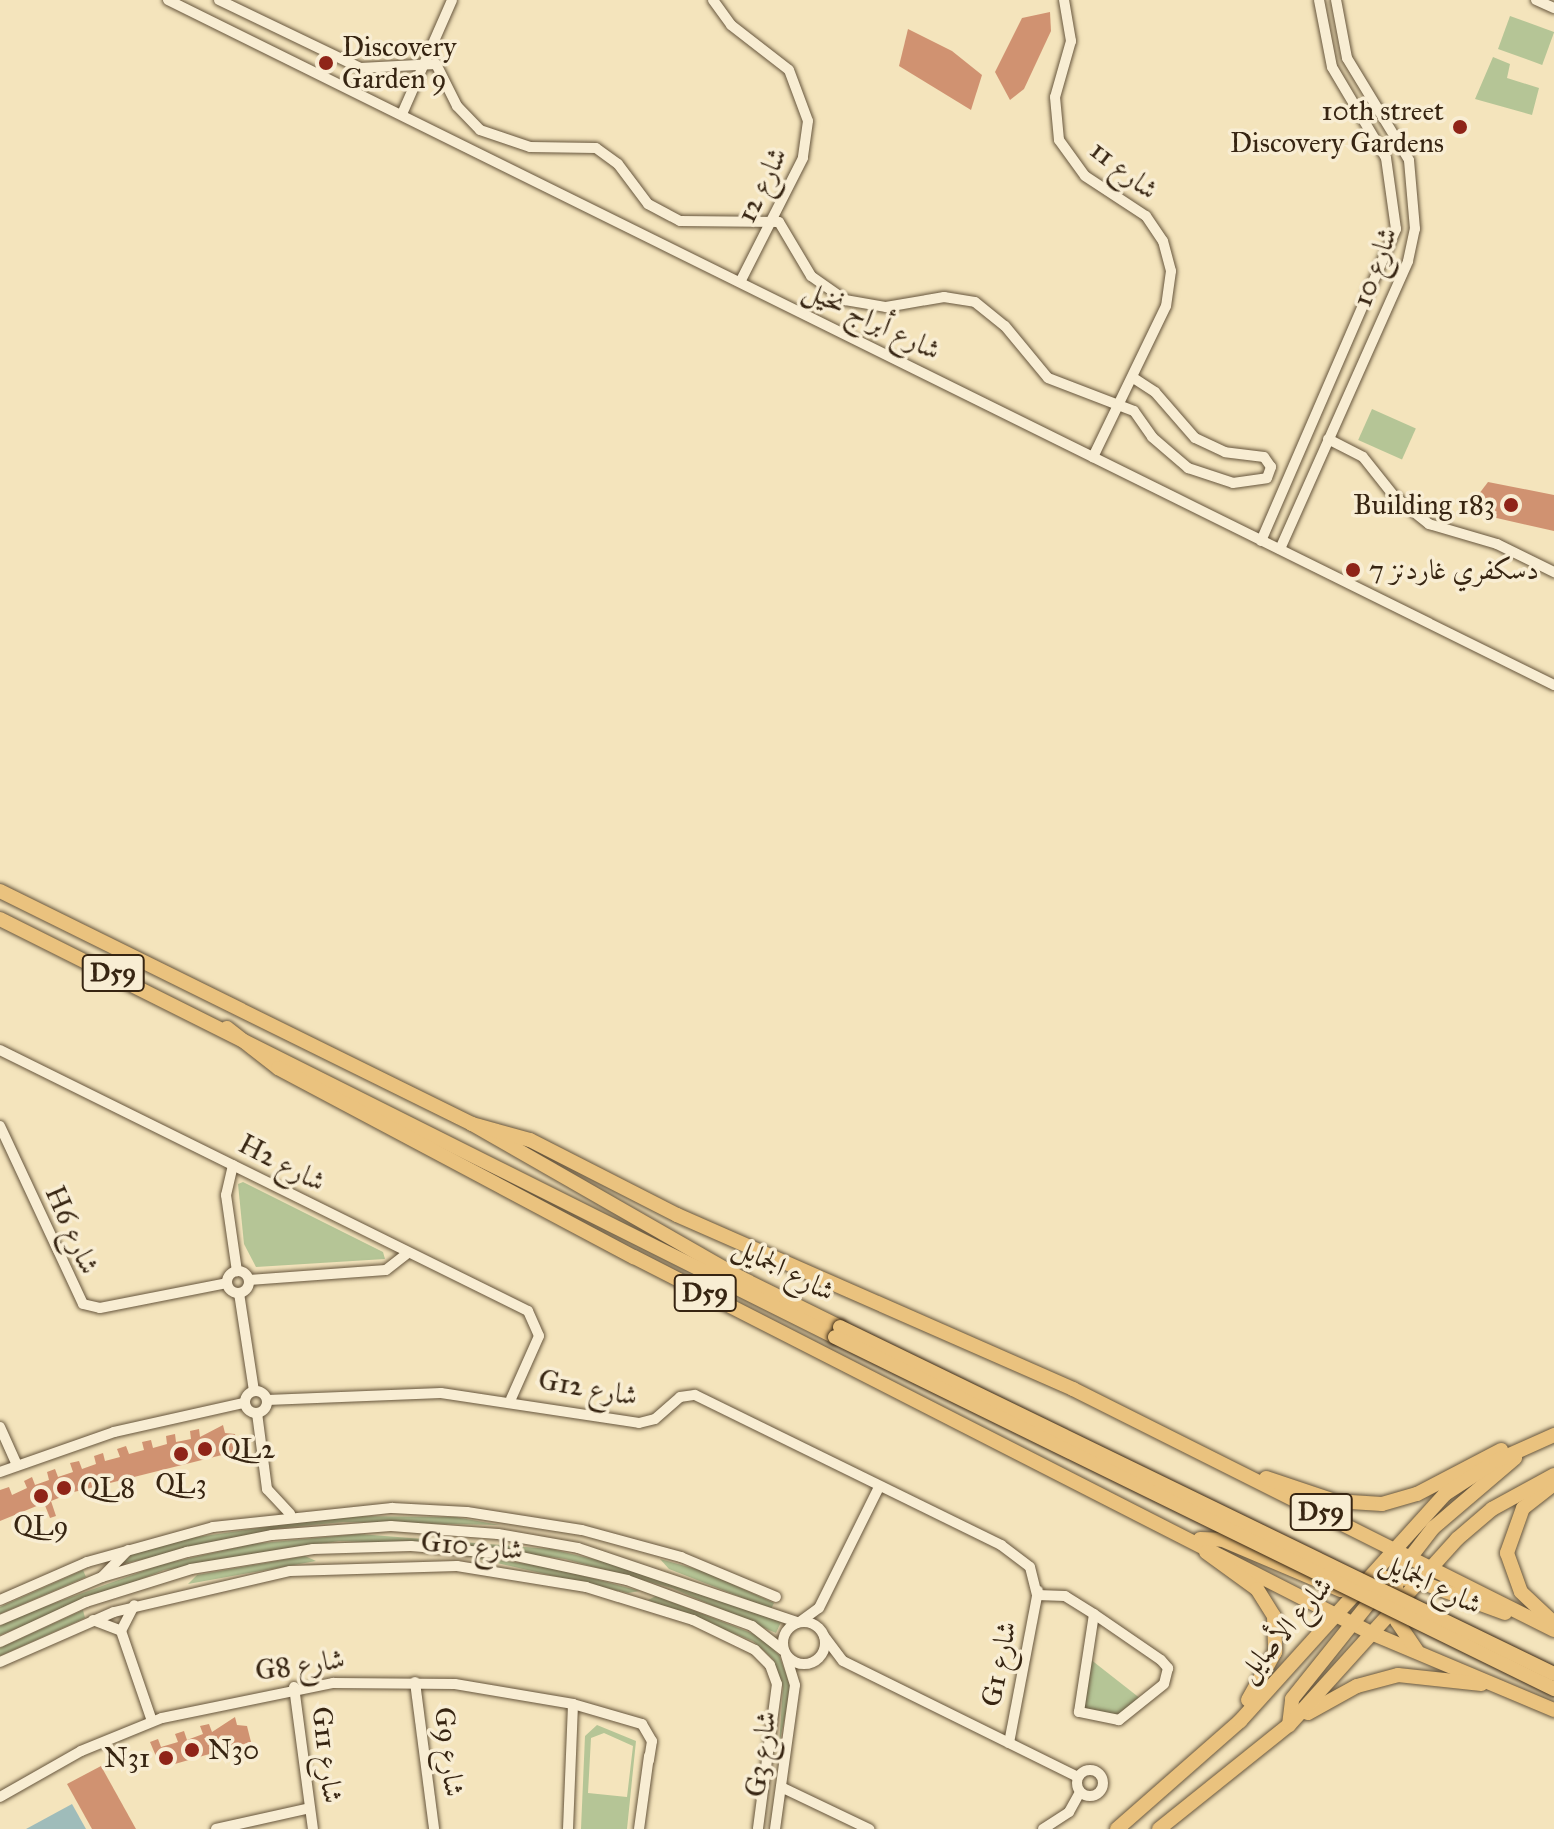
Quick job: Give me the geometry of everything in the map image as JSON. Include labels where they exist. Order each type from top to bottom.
[{"type":"main road","name":"شارع الجمايل","points":[[0,891],[472,1124],[837,1332],[1554,1674]]},
{"type":"main road","name":"شارع الجمايل","points":[[0,919],[227,1028],[1554,1689]]},
{"type":"main road","name":"D59","points":[[227,1028],[278,1068],[634,1257],[1196,1539],[1371,1633],[1513,1690],[1554,1710]]},
{"type":"main road","name":"D59","points":[[472,1124],[530,1140],[677,1215],[1073,1389],[1431,1566],[1554,1631]]},
{"type":"main road","name":"شارع الأصايل","points":[[1117,1829],[1240,1721],[1392,1547],[1445,1494],[1530,1444],[1554,1435]]},
{"type":"main road","points":[[1250,1477],[1335,1501],[1382,1504],[1417,1494],[1495,1452],[1530,1444]]},
{"type":"main road","points":[[1289,1725],[1292,1699],[1410,1556],[1530,1444]]},
{"type":"main road","points":[[1289,1725],[1415,1579],[1492,1509],[1554,1475]]},
{"type":"main road","points":[[1554,1484],[1523,1508],[1507,1553],[1521,1592],[1554,1623]]},
{"type":"main road","points":[[1196,1539],[1223,1540],[1355,1592],[1415,1579],[1554,1631]]},
{"type":"main road","points":[[1196,1539],[1257,1589],[1274,1616],[1275,1652],[1240,1721]]},
{"type":"main road","points":[[1392,1547],[1388,1583],[1393,1608],[1419,1652]]},
{"type":"main road","points":[[1159,1829],[1289,1725],[1357,1686],[1398,1675],[1513,1690]]},
{"type":"main road","name":"شارع الأصايل","points":[[1109,1829],[1138,1811]]},
{"type":"street","name":"شارع أبراج نخيل","points":[[168,0],[1554,685]]},
{"type":"street","points":[[219,0],[360,68],[425,63],[439,66],[457,106],[480,130],[530,147],[596,148],[663,214],[697,226],[772,220],[784,227],[811,276],[845,300],[886,307],[944,297],[975,302],[1005,326],[1048,378],[1120,403],[1188,468],[1233,483],[1263,482],[1270,473],[1264,457],[1225,452],[1195,438],[1155,392],[1132,377]]},
{"type":"street","points":[[402,114],[452,0]]},
{"type":"street","name":"شارع 12","points":[[713,0],[731,25],[779,58],[806,107],[807,147],[740,282]]},
{"type":"street","name":"شارع 11","points":[[1064,0],[1071,41],[1055,97],[1059,140],[1085,176],[1146,216],[1168,256],[1166,306],[1093,457]]},
{"type":"street","name":"شارع 10","points":[[1261,541],[1388,259],[1397,212],[1386,158],[1332,67],[1319,0]]},
{"type":"street","name":"شارع 10","points":[[1280,549],[1408,261],[1417,209],[1409,160],[1347,58],[1336,0]]},
{"type":"street","points":[[1536,0],[1554,8]]},
{"type":"street","points":[[1313,430],[1310,452],[1323,452]]},
{"type":"street","points":[[1328,439],[1363,457],[1394,496],[1429,524],[1497,544],[1554,572]]},
{"type":"street","name":"H2 شارع","points":[[0,1050],[521,1307],[538,1325],[511,1399]]},
{"type":"street","name":"H6 شارع","points":[[0,1126],[83,1304],[100,1308],[227,1283]]},
{"type":"street","points":[[233,1165],[226,1195],[237,1271],[249,1280],[386,1270],[408,1253]]},
{"type":"street","points":[[237,1271],[227,1283],[239,1293],[254,1391],[267,1400],[257,1413]]},
{"type":"street","points":[[239,1293],[249,1280]]},
{"type":"street","points":[[0,1472],[114,1432],[244,1403],[254,1391]]},
{"type":"street","name":"G12 شارع","points":[[267,1400],[405,1391],[511,1399],[639,1423],[680,1397],[695,1395],[1001,1545],[1030,1567],[1037,1595]]},
{"type":"street","points":[[244,1403],[257,1413],[267,1489],[255,1519]]},
{"type":"street","points":[[0,1427],[17,1465]]},
{"type":"street","points":[[843,1661],[813,1662],[785,1652],[783,1636],[819,1608],[879,1487]]},
{"type":"street","points":[[267,1489],[290,1514]]},
{"type":"street","name":"G10 شارع","points":[[0,1600],[129,1549],[255,1519],[290,1514],[467,1512],[651,1548],[776,1597]]},
{"type":"street","name":"G10 شارع","points":[[0,1620],[102,1577],[243,1539],[391,1526],[538,1539],[662,1572],[799,1622]]},
{"type":"street","name":"G10 شارع","points":[[0,1642],[86,1602],[191,1569],[313,1549],[411,1546],[507,1554],[658,1589],[752,1626],[785,1652]]},
{"type":"street","points":[[651,1548],[662,1572]]},
{"type":"street","points":[[102,1577],[129,1549]]},
{"type":"street","points":[[313,1549],[330,1567]]},
{"type":"street","name":"G10 شارع","points":[[0,1662],[91,1620],[172,1594],[330,1567],[457,1566],[543,1578],[628,1599],[714,1629],[766,1659],[777,1684],[758,1829]]},
{"type":"street","points":[[172,1594],[191,1569]]},
{"type":"street","points":[[628,1599],[658,1589]]},
{"type":"street","points":[[1037,1595],[1054,1592],[1070,1600],[1094,1614],[1169,1672],[1164,1684],[1119,1720],[1079,1712],[1094,1614]]},
{"type":"street","name":"G1 شارع","points":[[1009,1743],[1037,1595]]},
{"type":"street","points":[[134,1605],[121,1631],[152,1721]]},
{"type":"street","points":[[813,1662],[824,1650],[819,1608]]},
{"type":"street","points":[[91,1620],[121,1631]]},
{"type":"street","points":[[799,1622],[823,1634],[843,1661],[1078,1777]]},
{"type":"street","name":"G3 شارع","points":[[775,1829],[795,1685],[785,1652]]},
{"type":"street","name":"G3 شارع","points":[[795,1685],[813,1662]]},
{"type":"street","name":"G8 شارع","points":[[0,1797],[152,1721],[294,1687],[415,1682],[495,1688],[573,1704],[647,1729],[653,1748],[639,1829]]},
{"type":"street","name":"G9 شارع","points":[[415,1682],[434,1829]]},
{"type":"street","name":"G11 شارع","points":[[294,1687],[313,1829]]},
{"type":"street","points":[[568,1829],[573,1704]]},
{"type":"street","points":[[767,1758],[785,1751]]},
{"type":"street","points":[[1078,1777],[1089,1770],[1104,1781],[1099,1793],[1080,1792]]},
{"type":"street","points":[[1043,1829],[1069,1812],[1080,1792],[1078,1777]]},
{"type":"street","points":[[781,1787],[869,1829]]},
{"type":"street","points":[[216,1829],[310,1808]]},
{"type":"green space","points":[[1510,16],[1554,32],[1542,65],[1498,49]]},
{"type":"green space","points":[[1493,57],[1510,64],[1507,78],[1539,88],[1532,115],[1475,99]]},
{"type":"green space","points":[[1372,409],[1416,429],[1402,460],[1358,440]]},
{"type":"green space","points":[[243,1182],[383,1252],[385,1259],[256,1267],[244,1244],[238,1184]]},
{"type":"green space","points":[[342,1516],[455,1517],[500,1525],[343,1522],[280,1528],[122,1564],[132,1554],[190,1538]]},
{"type":"green space","points":[[359,1534],[551,1549],[622,1566],[781,1622],[776,1633],[672,1588],[565,1559],[465,1546],[339,1541],[164,1570],[0,1635],[0,1626],[19,1616],[160,1565],[252,1544]]},
{"type":"green space","points":[[458,1554],[554,1568],[640,1591],[628,1593]]},
{"type":"green space","points":[[305,1556],[316,1561],[188,1584],[197,1575]]},
{"type":"green space","points":[[660,1559],[703,1571],[774,1603],[771,1609],[669,1569]]},
{"type":"green space","points":[[83,1570],[86,1577],[0,1614],[0,1607]]},
{"type":"green space","points":[[656,1596],[759,1636],[779,1655],[791,1688],[779,1745],[783,1688],[773,1659],[753,1641],[648,1600]]},
{"type":"green space","points":[[83,1610],[85,1618],[0,1656],[0,1648]]},
{"type":"green space","points":[[1090,1659],[1141,1699],[1121,1716],[1083,1709]]},
{"type":"green space","points":[[597,1725],[636,1741],[627,1829],[581,1829],[585,1736]],"holes":[[[604,1733],[633,1746],[627,1797],[588,1793],[591,1738]]]},
{"type":"water","points":[[72,1804],[86,1829],[26,1829]]},
{"type":"building","points":[[1050,12],[1051,31],[1024,89],[1010,100],[995,72],[1022,18]]},
{"type":"building","points":[[908,29],[952,51],[982,75],[971,110],[899,66]]},
{"type":"building","name":"Building 183","points":[[1488,482],[1554,495],[1554,531],[1466,511]]},
{"type":"building","points":[[223,1425],[225,1433],[235,1434],[238,1451],[74,1492],[51,1501],[56,1516],[50,1518],[44,1503],[0,1521],[0,1490],[9,1487],[12,1495],[27,1488],[24,1481],[32,1477],[35,1485],[49,1480],[47,1472],[55,1469],[58,1477],[73,1472],[70,1463],[79,1461],[82,1469],[96,1464],[94,1456],[103,1453],[105,1461],[120,1457],[117,1449],[126,1446],[129,1454],[144,1450],[142,1442],[151,1440],[153,1448],[167,1444],[166,1436],[175,1434],[176,1442],[191,1439],[190,1431],[199,1429],[200,1437]]},
{"type":"building","points":[[235,1717],[237,1725],[247,1726],[251,1742],[161,1768],[150,1742],[158,1739],[161,1747],[178,1742],[175,1734],[184,1731],[187,1740],[203,1734],[200,1726],[209,1724],[212,1732]]},
{"type":"building","points":[[101,1766],[136,1829],[92,1829],[67,1784]]},
{"type":"place","name":"Discovery Garden 9","points":[[326,63]]},
{"type":"place","name":"10th street Discovery Gardens","points":[[1460,127]]},
{"type":"place","name":"Building 183","points":[[1511,505]]},
{"type":"place","name":"دسكفري غاردنز 7","points":[[1353,570]]},
{"type":"place","name":"QL2","points":[[205,1449]]},
{"type":"place","name":"QL3","points":[[181,1454]]},
{"type":"place","name":"QL8","points":[[64,1488]]},
{"type":"place","name":"QL9","points":[[41,1496]]},
{"type":"place","name":"N30","points":[[192,1750]]},
{"type":"place","name":"N31","points":[[166,1758]]}]
